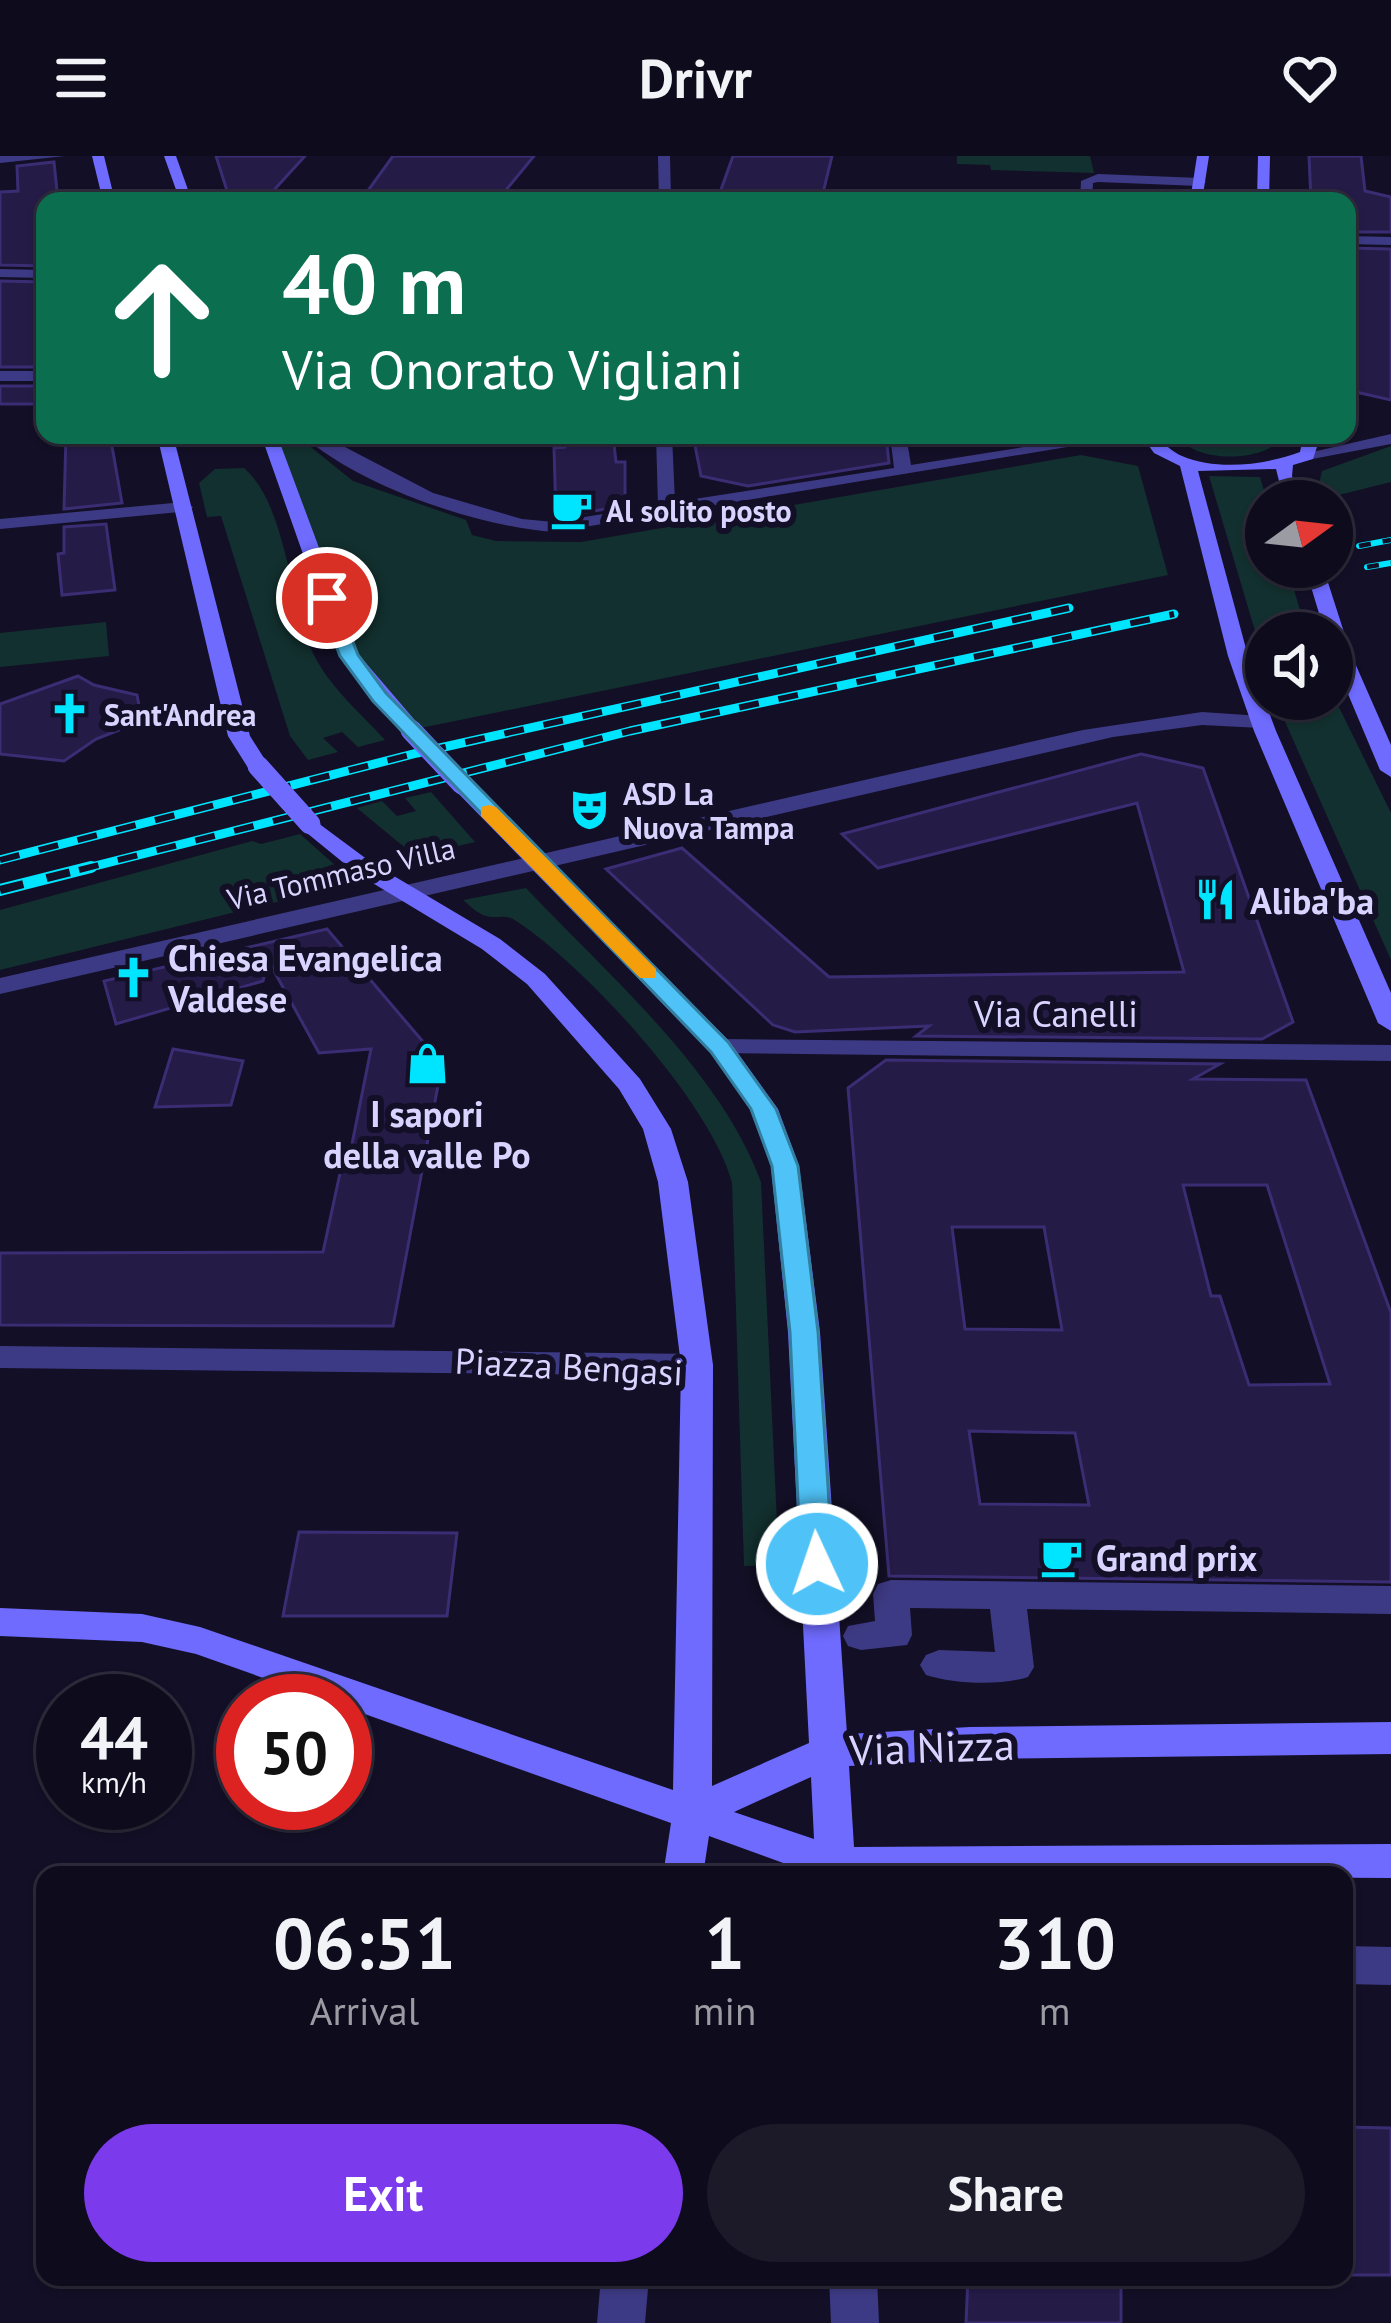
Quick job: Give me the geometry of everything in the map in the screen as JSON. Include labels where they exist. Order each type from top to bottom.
[{"type":"main road","points":[[98,156],[107,192]]},
{"type":"main road","points":[[170,156],[183,192]]},
{"type":"main road","points":[[1198,192],[1203,156]]},
{"type":"main road","points":[[1263,192],[1264,156]]},
{"type":"main road","points":[[167,444],[239,736],[258,766],[310,824],[364,868],[491,944],[536,980],[631,1084],[657,1129],[673,1182],[698,1365]]},
{"type":"main road","points":[[272,444],[350,656],[462,784],[720,1047],[764,1109],[785,1166],[804,1332],[836,1866]]},
{"type":"main road","points":[[1155,444],[1188,463],[1245,469],[1286,465],[1307,455],[1310,444]]},
{"type":"main road","points":[[1188,463],[1238,656],[1391,1023]]},
{"type":"main road","points":[[1285,480],[1286,465]]},
{"type":"main road","points":[[1321,588],[1341,654],[1391,770]]},
{"type":"main road","name":"Piazza Bengasi","points":[[684,1866],[692,1813],[698,1365]]},
{"type":"main road","points":[[0,1622],[142,1628],[200,1641],[692,1813],[826,1866]]},
{"type":"main road","name":"Via Nizza","points":[[692,1813],[829,1750],[970,1743],[1391,1738]]},
{"type":"main road","points":[[1083,1866],[1391,1861]]},
{"type":"street","points":[[0,160],[59,156]]},
{"type":"street","points":[[664,156],[665,192]]},
{"type":"street","points":[[1086,192],[1087,181],[1098,178],[1200,182]]},
{"type":"street","points":[[1356,240],[1391,242]]},
{"type":"street","points":[[0,273],[36,274]]},
{"type":"street","points":[[0,376],[36,376]]},
{"type":"street","points":[[1356,430],[1391,428]]},
{"type":"street","points":[[1307,455],[1391,440]]},
{"type":"street","points":[[325,444],[374,473],[522,527],[582,525],[1073,444]]},
{"type":"street","points":[[664,444],[667,511]]},
{"type":"street","points":[[900,444],[904,470]]},
{"type":"street","points":[[0,524],[184,507]]},
{"type":"street","name":"Via Tommaso Villa","points":[[0,986],[1182,718],[1219,715],[1262,722]]},
{"type":"street","name":"Via Canelli","points":[[720,1047],[1391,1053]]},
{"type":"street","name":"Piazza Bengasi","points":[[0,1357],[698,1365]]},
{"type":"street","points":[[861,1636],[894,1635],[891,1594],[1391,1600]]},
{"type":"street","points":[[939,1665],[1015,1667],[1007,1596]]},
{"type":"street","points":[[1353,1965],[1391,1966]]},
{"type":"street","points":[[621,2323],[625,2286]]},
{"type":"street","points":[[853,2286],[855,2323]]},
{"type":"green space","points":[[957,156],[1090,156],[1094,173],[991,170],[990,165],[957,164]]},
{"type":"green space","points":[[272,444],[307,444],[353,481],[466,520],[472,535],[496,541],[581,542],[1081,455],[1138,466],[1168,575],[411,730],[349,656]]},
{"type":"green space","points":[[1185,444],[1276,444],[1239,456]]},
{"type":"green space","points":[[1391,446],[1391,482],[1353,492],[1353,480],[1320,480],[1322,471]]},
{"type":"green space","points":[[244,468],[270,505],[313,653],[336,688],[385,740],[358,747],[342,732],[323,738],[338,752],[308,760],[290,736],[221,516],[207,517],[199,483],[215,469]]},
{"type":"green space","points":[[1209,476],[1260,477],[1245,480],[1245,588],[1293,588],[1301,612],[1249,612]]},
{"type":"green space","points":[[106,622],[109,656],[0,667],[0,633]]},
{"type":"green space","points":[[1284,720],[1345,720],[1391,813],[1391,960]]},
{"type":"green space","points":[[431,792],[475,842],[415,856],[357,808],[382,801],[397,816],[416,811],[405,798]]},
{"type":"green space","points":[[300,834],[344,873],[317,892],[0,970],[0,910],[252,841],[261,844]]},
{"type":"green space","points":[[526,888],[690,1062],[742,1141],[761,1182],[779,1565],[744,1566],[732,1183],[699,1115],[608,1001],[513,919],[483,915],[463,900]]},
{"type":"building","points":[[216,156],[305,156],[272,192],[227,192]]},
{"type":"building","points":[[393,156],[534,156],[504,192],[367,192]]},
{"type":"building","points":[[733,156],[832,156],[823,192],[720,192]]},
{"type":"building","points":[[1309,156],[1361,156],[1365,191],[1391,197],[1391,232],[1356,232],[1356,192],[1311,192]]},
{"type":"building","points":[[54,162],[57,192],[36,192],[36,266],[0,265],[0,192],[18,191],[17,166]]},
{"type":"building","points":[[1356,248],[1391,249],[1391,400],[1356,392]]},
{"type":"building","points":[[0,281],[36,282],[36,367],[0,367]]},
{"type":"building","points":[[0,386],[36,386],[36,404],[0,404]]},
{"type":"building","points":[[66,444],[112,444],[122,503],[64,509]]},
{"type":"building","points":[[614,444],[616,462],[625,462],[625,506],[556,517],[554,448]]},
{"type":"building","points":[[695,444],[887,444],[889,463],[748,486],[701,476]]},
{"type":"building","points":[[106,524],[115,590],[62,595],[58,554],[64,553],[64,527]]},
{"type":"building","name":"Sant'Andrea","points":[[78,676],[94,685],[137,695],[142,721],[96,739],[64,761],[0,754],[0,704]]},
{"type":"building","points":[[1141,754],[1203,768],[1293,1022],[1262,1039],[916,1036],[929,1026],[795,1032],[773,1025],[606,869],[682,848],[829,977],[1184,972],[1137,803],[878,868],[842,834]]},
{"type":"building","points":[[327,929],[442,1064],[393,1326],[0,1325],[0,1253],[323,1252],[342,1164],[348,1164],[371,1049],[319,1053],[268,960],[263,981],[116,1024],[104,981]]},
{"type":"building","points":[[173,1049],[243,1061],[231,1105],[155,1107]]},
{"type":"building","points":[[886,1060],[1220,1064],[1193,1079],[1306,1080],[1391,1313],[1391,1582],[889,1576],[848,1088]],"holes":[[[1183,1185],[1267,1185],[1330,1384],[1249,1385],[1220,1296],[1211,1296]],[[952,1227],[1044,1227],[1062,1330],[965,1329]],[[969,1431],[1075,1433],[1089,1505],[980,1504]]]},
{"type":"building","points":[[299,1532],[457,1533],[447,1616],[283,1616]]},
{"type":"building","points":[[1353,2127],[1391,2128],[1391,2275],[1353,2275]]},
{"type":"building","points":[[968,2286],[1121,2286],[1121,2323],[966,2323]]},
{"type":"railway","points":[[1359,546],[1391,540]]},
{"type":"railway","points":[[1367,567],[1391,563]]},
{"type":"railway","points":[[0,860],[417,753],[1069,608]]},
{"type":"railway","points":[[79,870],[630,731],[1174,614]]},
{"type":"railway","points":[[0,890],[91,867]]},
{"type":"slow traffic","points":[[489,812],[648,974]]},
{"type":"place","name":"Al solito posto","points":[[572,510]]},
{"type":"place","name":"Sant'Andrea","points":[[70,714]]},
{"type":"place","name":"ASD La Nuova Tampa","points":[[589,810]]},
{"type":"place","name":"Aliba'ba","points":[[1216,900]]},
{"type":"place","name":"Chiesa Evangelica Valdese","points":[[134,978]]},
{"type":"place","name":"I sapori della valle Po","points":[[427,1063]]},
{"type":"place","name":"Grand prix","points":[[1062,1557]]},
{"type":"route","points":[[327,598],[350,656],[380,697],[720,1047],[764,1109],[785,1166],[804,1332],[817,1564]]}]
